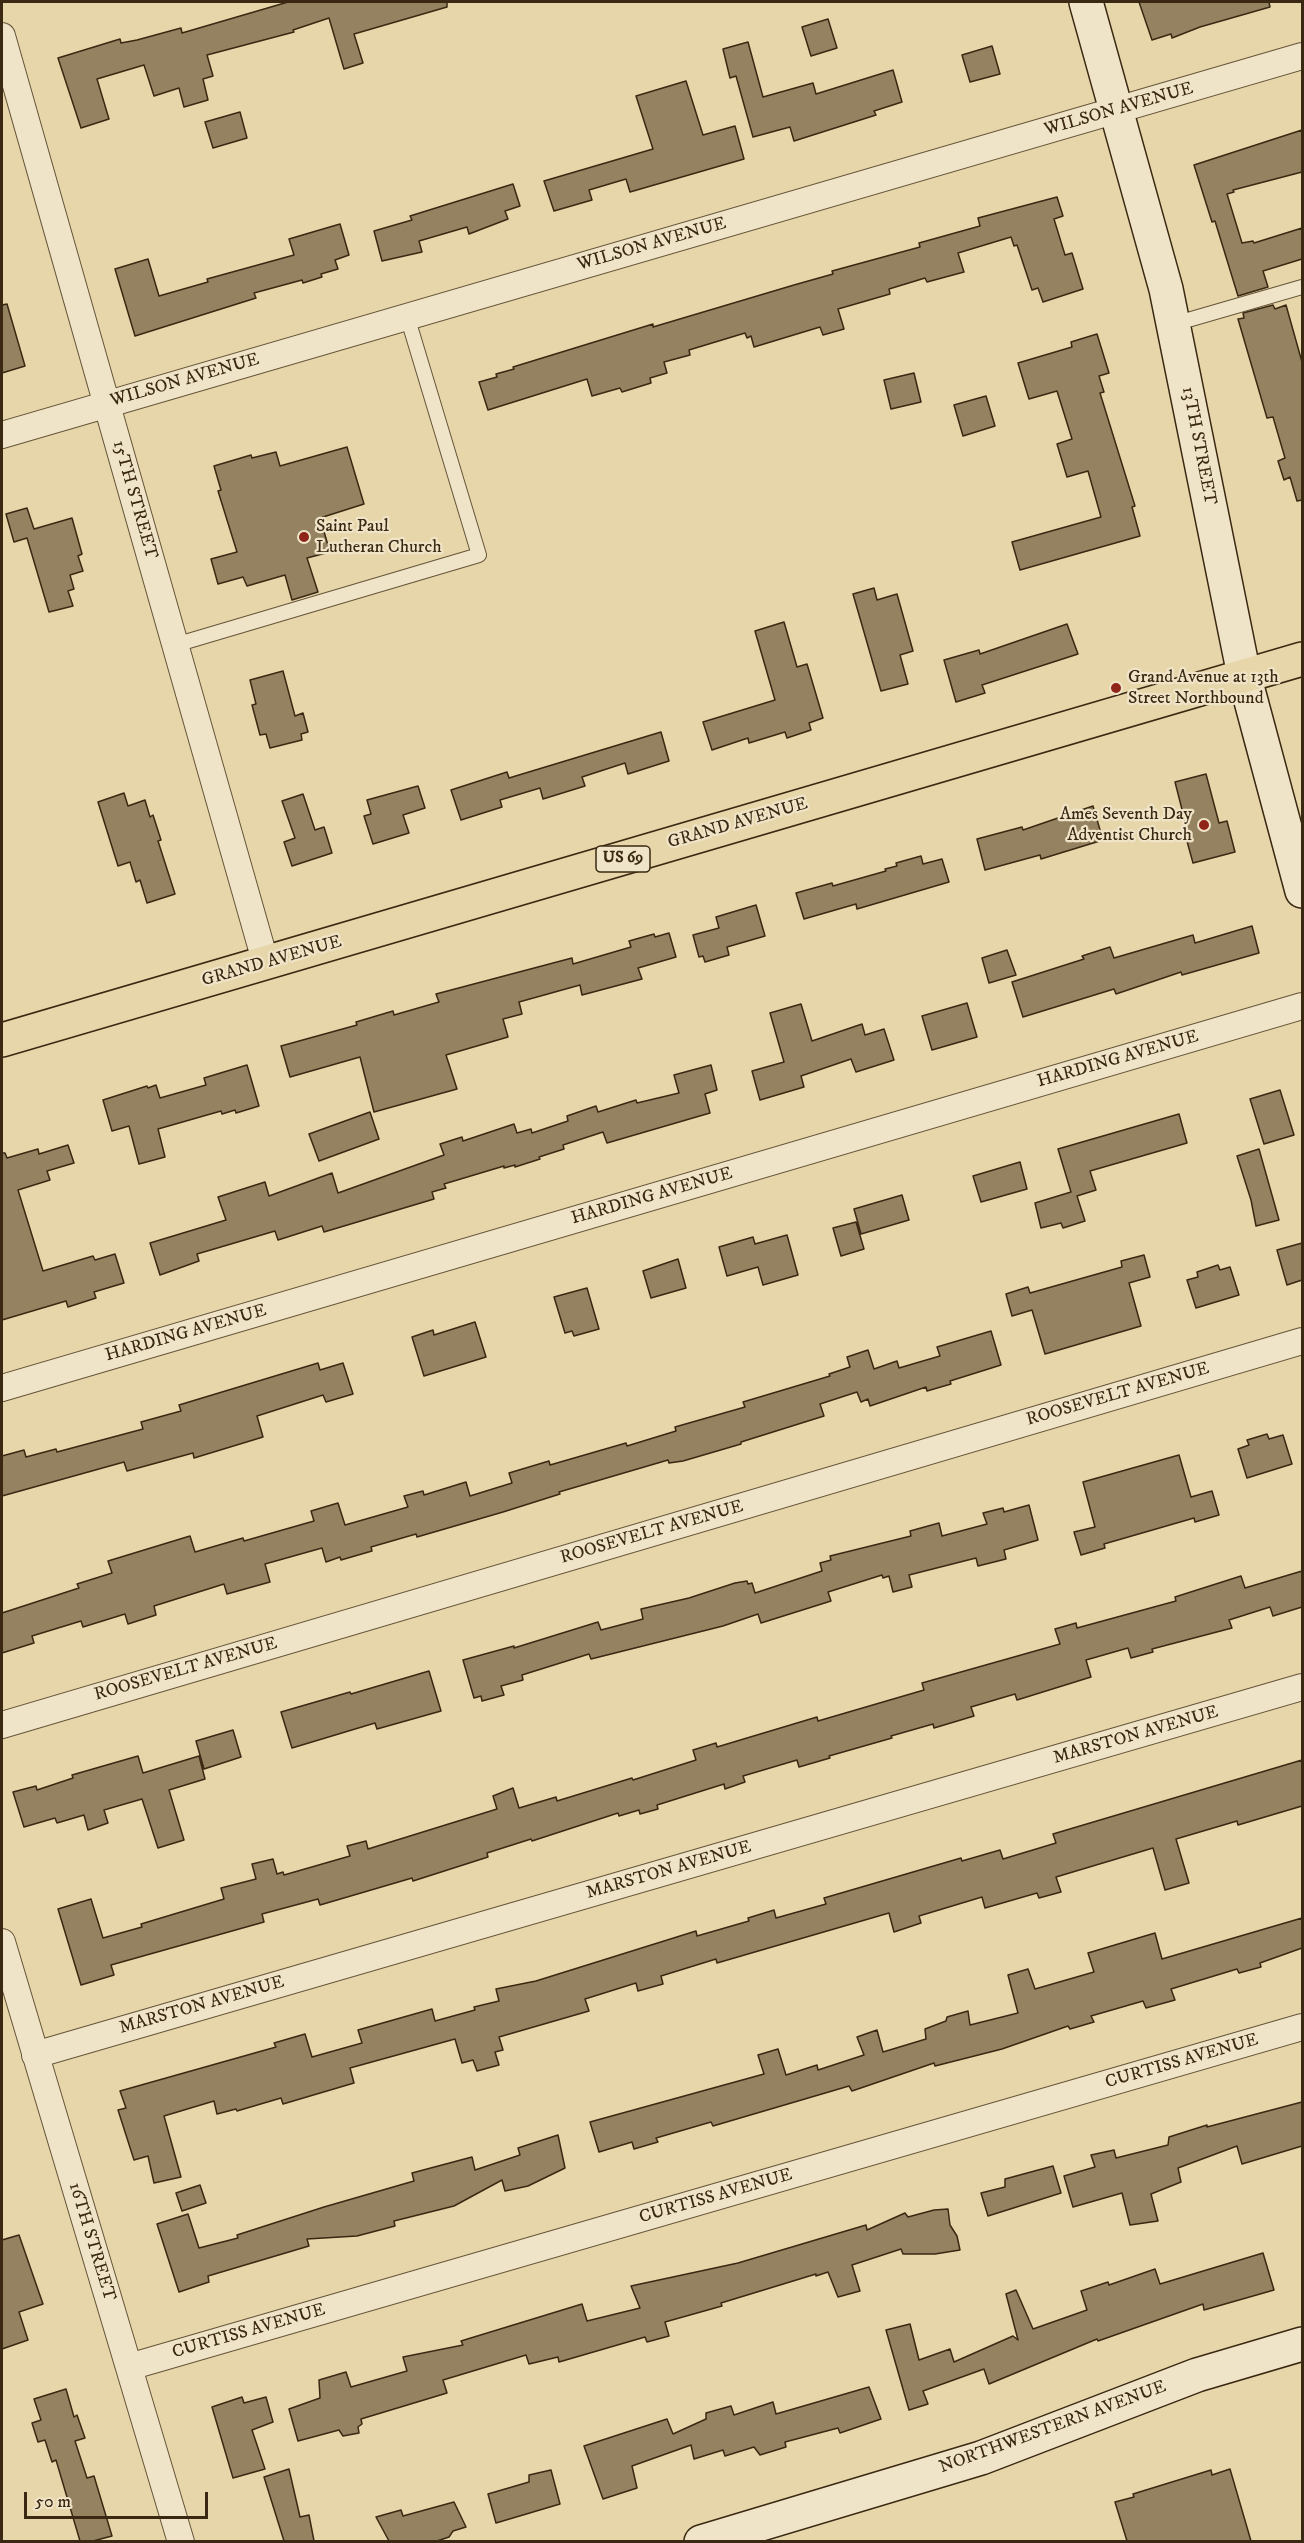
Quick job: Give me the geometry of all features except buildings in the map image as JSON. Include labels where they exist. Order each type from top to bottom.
[{"type":"main road","name":"13TH STREET","points":[[1086,2],[1118,111],[1174,324],[1244,675],[1302,891]]},
{"type":"main road","name":"GRAND AVENUE","points":[[2,1040],[1302,659]]},
{"type":"main road","name":"NORTHWESTERN AVENUE","points":[[701,2541],[981,2458],[1197,2374],[1302,2344]]},
{"type":"street","name":"15TH STREET","points":[[2,36],[266,964]]},
{"type":"street","name":"WILSON AVENUE","points":[[2,435],[1302,56]]},
{"type":"street","name":"HARDING AVENUE","points":[[2,1388],[1302,1006]]},
{"type":"street","name":"ROOSEVELT AVENUE","points":[[2,1725],[1302,1341]]},
{"type":"street","name":"MARSTON AVENUE","points":[[35,2055],[1302,1687]]},
{"type":"street","name":"16TH STREET","points":[[2,1942],[181,2541]]},
{"type":"street","name":"CURTISS AVENUE","points":[[129,2367],[1302,2027]]},
{"type":"lane","points":[[1174,324],[1302,286]]},
{"type":"lane","points":[[175,645],[479,555],[407,316]]},
{"type":"place","name":"Saint Paul Lutheran Church","points":[[304,537]]},
{"type":"place","name":"Grand Avenue at 13th Street Northbound","points":[[1116,688]]},
{"type":"place","name":"Ames Seventh Day Adventist Church","points":[[1204,825]]}]
